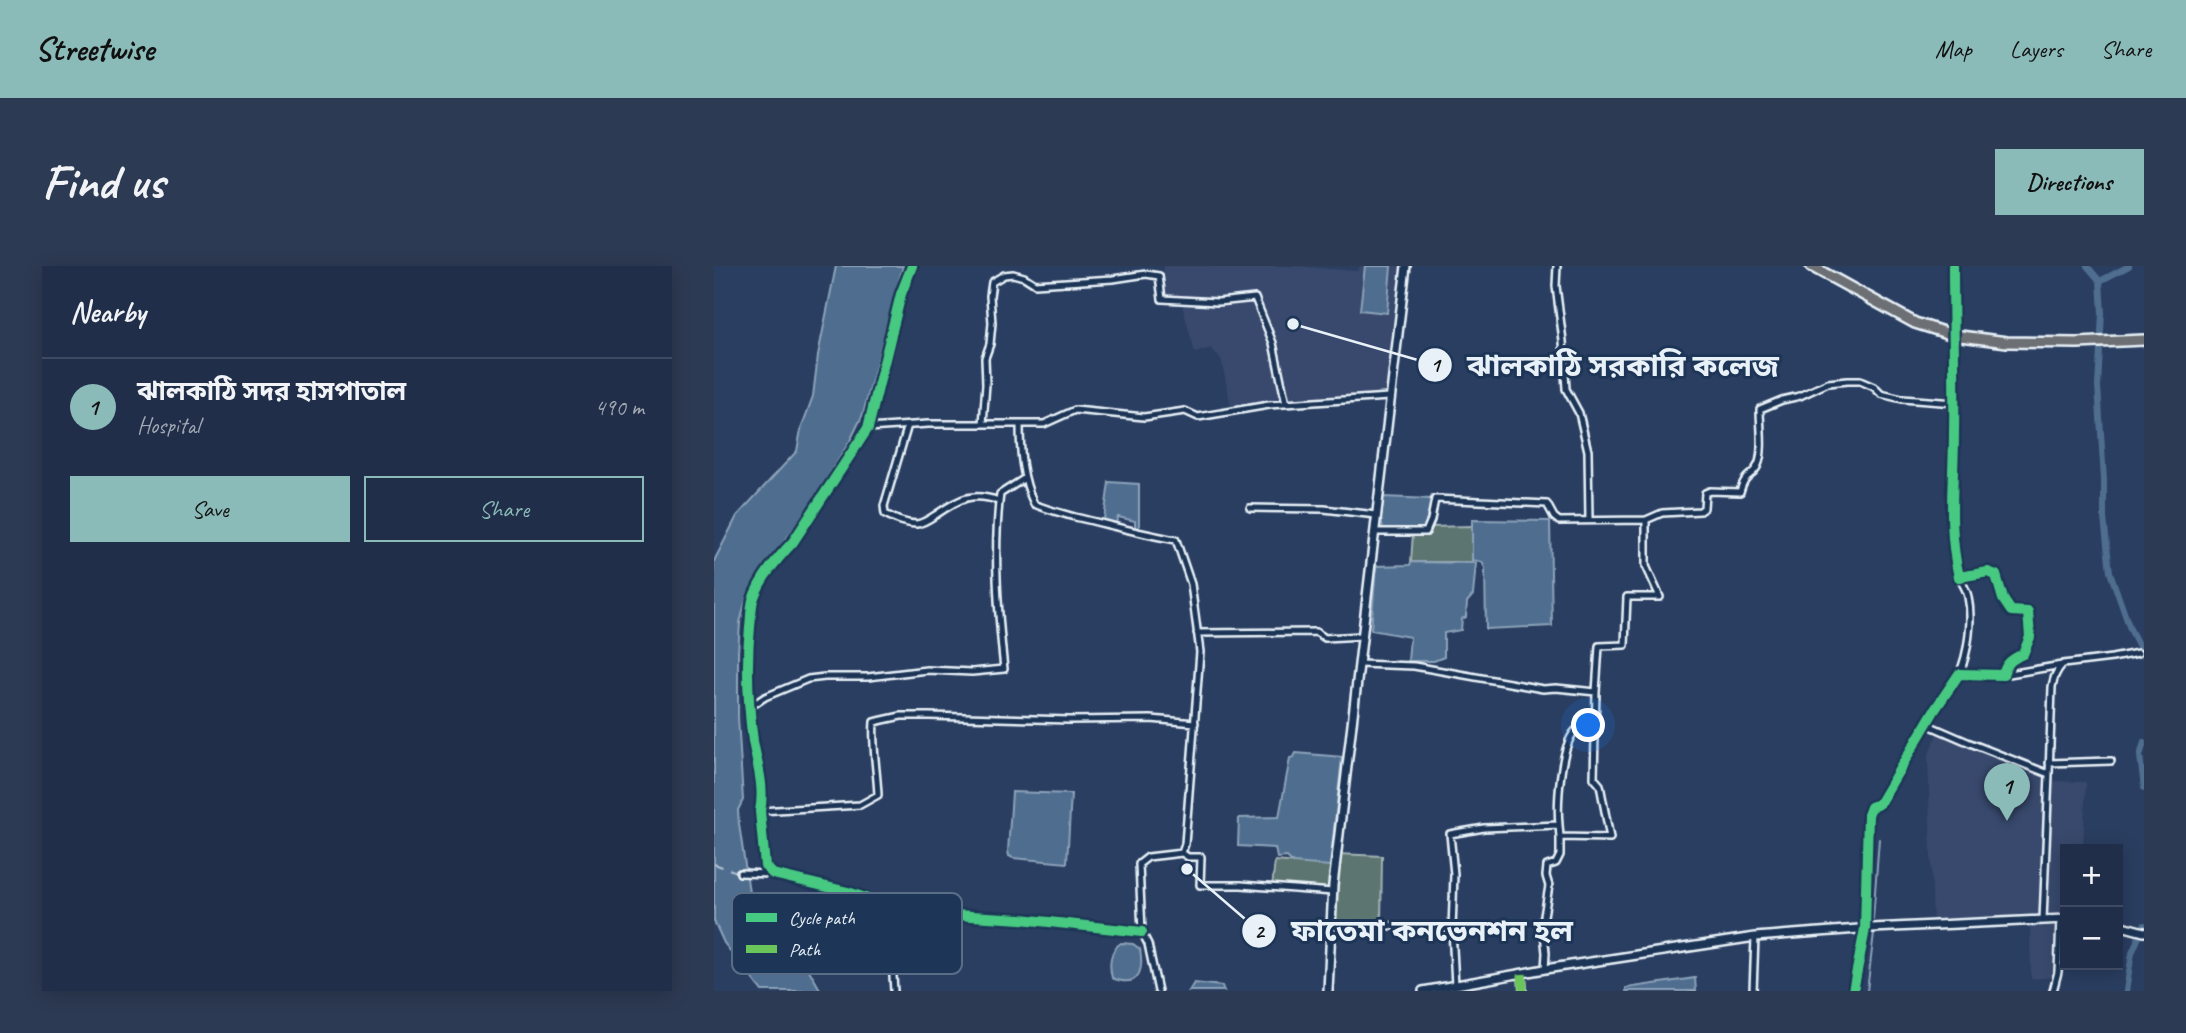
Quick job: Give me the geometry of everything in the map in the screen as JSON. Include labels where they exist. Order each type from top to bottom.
[{"type":"highway","points":[[1811,266],[1915,323],[1953,335],[2007,341],[2144,341]]},
{"type":"main road","points":[[1328,991],[1333,892],[1405,266]]},
{"type":"main road","points":[[1423,991],[1545,969],[1755,937],[2060,919]]},
{"type":"main road","points":[[2123,926],[2144,932]]},
{"type":"street","points":[[773,874],[765,866],[760,811],[760,769],[750,708],[747,652],[753,600],[868,428],[901,295],[912,266]]},
{"type":"street","points":[[1557,266],[1556,286],[1566,389],[1579,413],[1588,451],[1589,520]]},
{"type":"street","points":[[1853,991],[1865,929],[1868,815],[1871,807],[1879,804],[1966,661],[1968,596],[1959,577],[1951,528],[1955,403],[1953,266]]},
{"type":"street","points":[[983,424],[985,358],[990,344],[992,323],[992,282],[1004,275],[1013,274],[1024,276],[1035,284],[1146,274],[1159,276],[1162,299],[1218,302],[1255,298],[1273,343],[1286,404]]},
{"type":"street","points":[[1374,532],[1426,532],[1435,499],[1547,504],[1559,521],[1646,520],[1662,513],[1700,511],[1704,508],[1705,493],[1740,492],[1744,478],[1757,469],[1760,457],[1760,409],[1766,405],[1800,396],[1828,383],[1847,381],[1860,381],[1874,387],[1881,394],[1902,399],[1955,403]]},
{"type":"street","points":[[868,428],[1044,424],[1075,410],[1144,417],[1185,411],[1198,417],[1269,405],[1389,397]]},
{"type":"street","points":[[1020,424],[1020,452],[1026,487],[1034,504],[1133,533],[1176,540],[1191,584],[1200,652],[1185,844],[1182,853]]},
{"type":"street","points":[[908,425],[884,506],[885,514],[907,523],[920,524],[967,497],[979,496],[999,501]]},
{"type":"street","points":[[750,708],[765,697],[808,679],[868,677],[927,670],[972,672],[1004,669],[997,516],[1000,494],[1025,478]]},
{"type":"street","points":[[1250,508],[1324,509],[1376,515]]},
{"type":"street","points":[[1560,837],[1610,838],[1600,785],[1594,778],[1599,646],[1625,645],[1627,597],[1660,597],[1647,566],[1646,520]]},
{"type":"street","points":[[1959,577],[1987,572],[1996,575],[2003,599],[2011,611],[2028,612],[2030,637],[2023,654],[2012,659],[2005,667],[2003,675]]},
{"type":"street","points":[[1197,632],[1316,632],[1325,638],[1362,636]]},
{"type":"street","points":[[1959,674],[2003,675],[2138,653]]},
{"type":"street","points":[[1359,664],[1414,666],[1543,690],[1556,688],[1596,692]]},
{"type":"street","points":[[2043,920],[2053,678],[2063,664]]},
{"type":"street","points":[[760,811],[860,806],[878,795],[873,743],[874,722],[901,716],[1151,719],[1195,723]]},
{"type":"street","points":[[1545,969],[1544,922],[1549,886],[1546,866],[1556,863],[1560,855],[1559,786],[1574,732],[1595,722]]},
{"type":"street","points":[[1926,724],[2049,774]]},
{"type":"street","points":[[2049,762],[2111,761]]},
{"type":"street","points":[[1455,985],[1452,929],[1454,874],[1450,834],[1484,828],[1559,825]]},
{"type":"street","points":[[1158,991],[1148,944],[1142,932],[1139,864],[1148,857],[1182,853],[1188,857],[1201,858],[1200,885],[1241,885],[1333,892]]},
{"type":"street","points":[[740,873],[773,874],[851,893]]},
{"type":"street","points":[[962,915],[1142,932]]},
{"type":"street","points":[[1331,925],[1452,929]]},
{"type":"street","points":[[1753,991],[1755,937]]},
{"type":"street","points":[[2053,991],[2060,951]]},
{"type":"street","points":[[1522,974],[1523,991]]},
{"type":"shaded area","points":[[836,266],[903,266],[863,414],[850,441],[806,513],[756,578],[740,623],[738,717],[743,800],[738,810],[750,893],[732,893],[732,953],[714,921],[714,561],[737,516],[797,451],[801,429],[813,396],[818,355]]},
{"type":"shaded area","points":[[1164,266],[1295,266],[1358,271],[1360,266],[1406,266],[1389,397],[1232,411],[1221,359],[1210,348],[1195,353],[1181,301],[1161,293]]},
{"type":"shaded area","points":[[1365,266],[1391,266],[1387,313],[1360,310]]},
{"type":"shaded area","points":[[1109,482],[1139,484],[1139,528],[1135,528],[1135,521],[1118,517],[1116,523],[1104,519]]},
{"type":"shaded area","points":[[1383,497],[1432,499],[1425,527],[1383,529]]},
{"type":"shaded area","points":[[1472,520],[1550,521],[1552,626],[1486,629],[1485,568],[1482,562],[1472,560]]},
{"type":"shaded area","points":[[1411,562],[1476,563],[1473,595],[1467,602],[1466,617],[1462,619],[1461,630],[1444,633],[1444,657],[1434,661],[1408,661],[1410,637],[1371,630],[1376,566],[1410,565]]},
{"type":"shaded area","points":[[1939,729],[2049,774],[2049,781],[2086,782],[2083,844],[2060,844],[2060,919],[1933,925],[1928,756]]},
{"type":"shaded area","points":[[1296,753],[1342,757],[1330,866],[1293,863],[1287,857],[1277,858],[1275,848],[1238,846],[1239,818],[1279,817],[1290,758]]},
{"type":"shaded area","points":[[1012,792],[1071,794],[1067,863],[1009,856]]},
{"type":"shaded area","points":[[2059,921],[2056,977],[2031,979],[2030,924]]},
{"type":"shaded area","points":[[1121,943],[1133,944],[1140,949],[1140,971],[1138,976],[1128,981],[1112,978],[1111,973],[1112,954]]},
{"type":"shaded area","points":[[749,974],[811,974],[821,991],[762,991]]},
{"type":"shaded area","points":[[1695,978],[1696,991],[1626,991],[1626,988]]},
{"type":"shaded area","points":[[1194,983],[1222,986],[1224,991],[1189,991]]},
{"type":"green space","points":[[1472,526],[1472,562],[1411,562],[1413,533],[1429,527]]},
{"type":"green space","points":[[1337,854],[1382,856],[1381,925],[1331,925],[1334,892],[1272,888],[1275,861],[1335,866]]},
{"type":"waterway","points":[[2087,266],[2100,281],[2102,313],[2098,386],[2104,518],[2110,572],[2130,629],[2144,656]]},
{"type":"waterway","points":[[2100,281],[2129,266]]},
{"type":"waterway","points":[[2144,742],[2140,756],[2144,788]]},
{"type":"waterway","points":[[1873,919],[1879,839]]},
{"type":"waterway","points":[[2126,991],[2132,953],[2144,925]]},
{"type":"waterway","points":[[1867,991],[1874,933]]},
{"type":"ferry route","points":[[714,864],[740,873]]},
{"type":"marked path","points":[[1522,974],[1523,991]]},
{"type":"cycle path","points":[[851,893],[773,874],[765,866],[760,811],[761,784],[753,741],[748,684],[751,610],[756,592],[765,576],[793,542],[868,428],[901,294],[912,266]]},
{"type":"cycle path","points":[[1853,991],[1865,929],[1868,815],[1871,807],[1879,804],[1959,674],[2003,675],[2010,662],[2023,654],[2030,637],[2028,612],[2011,611],[2003,599],[1996,575],[1988,572],[1959,577],[1955,558],[1952,522],[1953,266]]},
{"type":"cycle path","points":[[962,915],[1142,932]]},
{"type":"place","name":"ঝালকাঠি সরকারি কলেজ","points":[[1293,324]]},
{"type":"place","name":"ঝালকাঠি সদর হাসপাতাল","points":[[2007,821]]},
{"type":"place","name":"ফাতেমা কনভেনশন হল","points":[[1187,869]]}]
